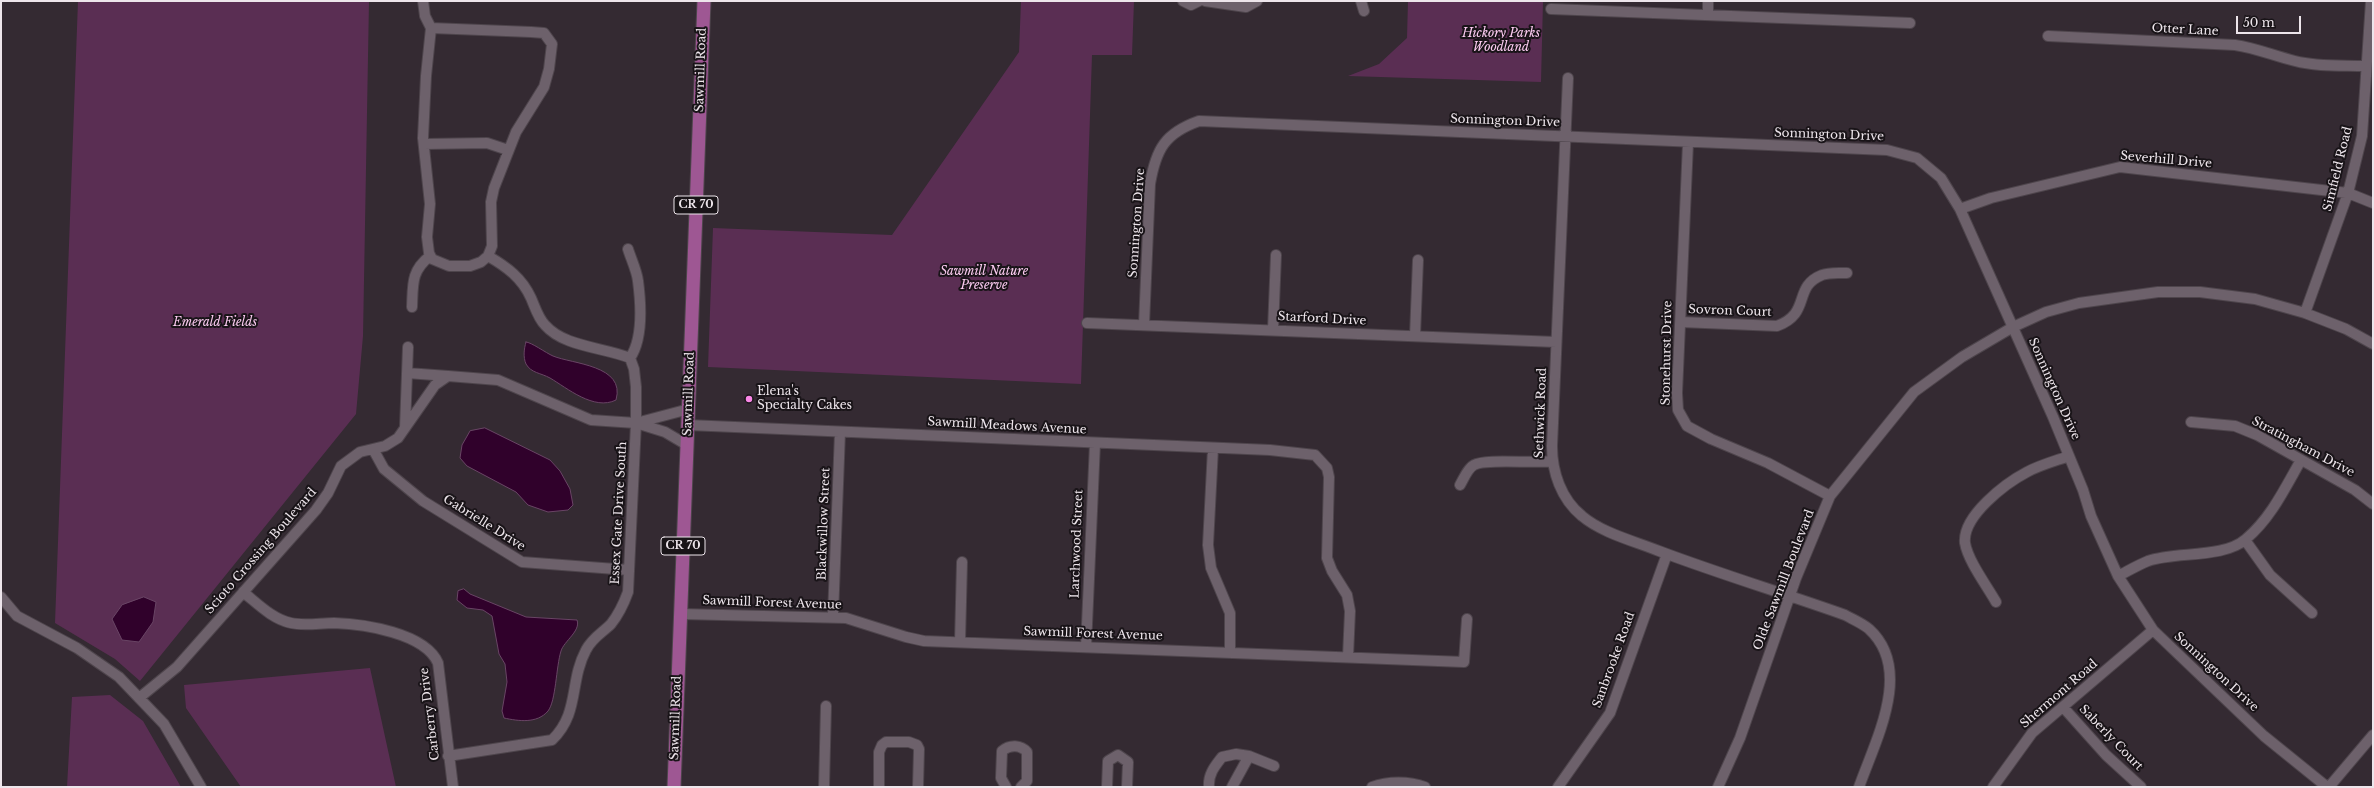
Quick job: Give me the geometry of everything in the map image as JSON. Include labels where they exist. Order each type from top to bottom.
[{"type":"main road","name":"Sawmill Road","points":[[674,787],[704,1]]},
{"type":"street","points":[[423,1],[425,16],[431,28],[426,76],[424,144],[430,204],[427,237],[430,256],[432,259],[449,266],[470,266],[481,262],[488,256],[492,246],[491,202],[494,188],[516,132],[544,87],[550,69],[552,44],[548,36],[530,32],[431,28]]},
{"type":"street","points":[[1182,1],[1191,5],[1199,1]]},
{"type":"street","points":[[1204,1],[1246,7],[1257,2]]},
{"type":"street","points":[[1708,1],[1708,15]]},
{"type":"street","name":"Simfield Road","points":[[2305,313],[2348,193],[2362,136],[2371,1]]},
{"type":"street","points":[[1551,9],[1910,24]]},
{"type":"street","name":"Otter Lane","points":[[2048,36],[2235,45],[2255,48],[2302,62],[2366,66]]},
{"type":"street","name":"Sethwick Road","points":[[1568,78],[1552,461],[1560,486],[1569,502],[1582,516],[1608,531],[1667,554],[1845,615],[1869,629],[1885,652],[1892,678],[1888,704],[1859,787]]},
{"type":"street","name":"Sonnington Drive","points":[[1144,325],[1150,184],[1153,167],[1159,150],[1167,140],[1188,125],[1199,121],[1887,150],[1917,158],[1941,178],[1960,209],[2069,456],[2091,516],[2118,576],[2153,630],[2264,736],[2328,787]]},
{"type":"street","name":"Stonehurst Drive","points":[[1688,142],[1677,393],[1678,410],[1687,426],[1711,440],[1768,463],[1830,496]]},
{"type":"street","points":[[424,144],[487,143],[508,150]]},
{"type":"street","name":"Severhill Drive","points":[[1960,209],[1991,198],[2120,167],[2348,193],[2373,203]]},
{"type":"street","points":[[488,256],[508,268],[524,283],[538,315],[544,325],[553,332],[572,343],[602,348],[630,358],[635,350],[639,307],[638,280],[628,248]]},
{"type":"street","points":[[1273,330],[1276,255]]},
{"type":"street","points":[[412,307],[413,278],[419,264],[430,256]]},
{"type":"street","points":[[1415,336],[1418,260]]},
{"type":"street","name":"Sovron Court","points":[[1680,322],[1777,326],[1789,322],[1798,312],[1805,289],[1813,280],[1824,274],[1847,273]]},
{"type":"street","name":"Olde Sawmill Boulevard","points":[[1718,787],[1740,738],[1790,596],[1830,496],[1914,392],[1962,357],[2012,327],[2046,312],[2079,303],[2158,292],[2200,292],[2255,299],[2305,313],[2346,329],[2373,344]]},
{"type":"street","name":"Starford Drive","points":[[1087,322],[1556,342]]},
{"type":"street","points":[[405,428],[408,347]]},
{"type":"street","name":"Essex Gate Drive South","points":[[448,756],[535,744],[552,740],[563,729],[570,715],[577,669],[591,642],[610,624],[623,606],[628,592],[636,423],[635,375],[630,358]]},
{"type":"street","points":[[407,373],[498,380],[591,420],[636,423],[665,432],[687,445]]},
{"type":"street","name":"Scioto Crossing Boulevard","points":[[139,698],[177,667],[316,510],[328,493],[341,466],[360,452],[385,446],[398,438],[435,385],[448,376]]},
{"type":"street","points":[[636,423],[689,409]]},
{"type":"street","name":"Stratingham Drive","points":[[2191,422],[2235,426],[2257,435],[2355,490],[2373,504]]},
{"type":"street","name":"Sawmill Meadows Avenue","points":[[688,425],[1306,452],[1315,455],[1322,460],[1327,468],[1329,477],[1327,558],[1332,571],[1347,595],[1350,611],[1348,658]]},
{"type":"street","name":"Blackwillow Street","points":[[833,616],[840,432]]},
{"type":"street","name":"Larchwood Street","points":[[1086,647],[1095,443]]},
{"type":"street","points":[[1213,448],[1208,545],[1211,568],[1230,614],[1230,653]]},
{"type":"street","name":"Gabrielle Drive","points":[[373,449],[384,469],[423,501],[522,562],[628,570]]},
{"type":"street","points":[[1996,602],[1966,543],[1966,530],[1972,520],[2000,490],[2027,472],[2069,456]]},
{"type":"street","points":[[2118,576],[2149,561],[2178,555],[2216,552],[2245,540],[2272,510],[2301,460]]},
{"type":"street","points":[[1460,485],[1474,465],[1482,462],[1527,463],[1552,461]]},
{"type":"street","points":[[2245,540],[2270,575],[2312,613]]},
{"type":"street","name":"Sanbrooke Road","points":[[1558,787],[1610,713],[1667,554]]},
{"type":"street","points":[[960,642],[962,562]]},
{"type":"street","name":"Carberry Drive","points":[[243,592],[270,614],[292,624],[354,624],[379,629],[424,645],[432,652],[438,663],[448,756],[453,787]]},
{"type":"street","points":[[3,604],[17,616],[77,648],[119,677],[164,724],[201,787]]},
{"type":"street","name":"Sawmill Forest Avenue","points":[[681,614],[833,616],[846,618],[906,637],[924,641],[1464,662],[1467,619]]},
{"type":"street","name":"Shermont Road","points":[[1993,787],[2032,733],[2153,630]]},
{"type":"street","points":[[824,787],[826,706]]},
{"type":"street","name":"Saberly Court","points":[[2063,707],[2106,755],[2141,787]]},
{"type":"street","points":[[2328,787],[2373,735]]},
{"type":"street","points":[[879,787],[880,752],[882,745],[886,742],[909,742],[917,745],[919,749],[918,787]]},
{"type":"street","points":[[1006,787],[1001,778],[1002,751],[1008,746],[1018,746],[1027,752],[1027,781],[1021,787]]},
{"type":"street","points":[[1209,787],[1209,779],[1212,769],[1222,757],[1236,754],[1249,756],[1274,766]]},
{"type":"street","points":[[1107,787],[1108,761],[1118,755],[1128,762],[1127,787]]},
{"type":"street","points":[[1232,787],[1249,756]]},
{"type":"street","points":[[1372,787],[1391,783],[1406,783],[1425,787]]},
{"type":"green space","name":"Emerald Fields","points":[[78,1],[369,1],[363,336],[356,414],[140,681],[115,659],[55,623]]},
{"type":"green space","name":"Sawmill Nature Preserve","points":[[1021,1],[1134,1],[1132,55],[1092,55],[1081,384],[708,367],[713,228],[892,235],[1019,52]]},
{"type":"green space","name":"Hickory Parks Woodland","points":[[1408,1],[1543,1],[1541,82],[1348,76],[1379,64],[1407,38]]},
{"type":"green space","points":[[370,668],[396,787],[241,787],[186,708],[184,685]]},
{"type":"green space","points":[[110,695],[143,721],[181,787],[67,787],[72,697]]},
{"type":"shaded area","points":[[526,342],[553,356],[584,364],[605,373],[613,379],[617,388],[616,400],[608,403],[590,401],[531,369],[528,367],[524,359]]},
{"type":"shaded area","points":[[485,428],[550,460],[560,471],[570,489],[573,505],[568,510],[548,512],[528,505],[516,492],[467,466],[460,458],[462,445],[470,431]]},
{"type":"shaded area","points":[[464,589],[470,594],[526,617],[577,620],[577,628],[561,651],[553,700],[548,711],[544,715],[533,720],[515,720],[504,718],[502,711],[507,682],[505,664],[499,654],[492,616],[483,610],[467,608],[457,600],[458,591]]},
{"type":"shaded area","points":[[144,597],[156,602],[153,622],[139,642],[122,640],[112,619],[122,605]]},
{"type":"place","name":"Elena's Specialty Cakes","points":[[749,399]]}]
